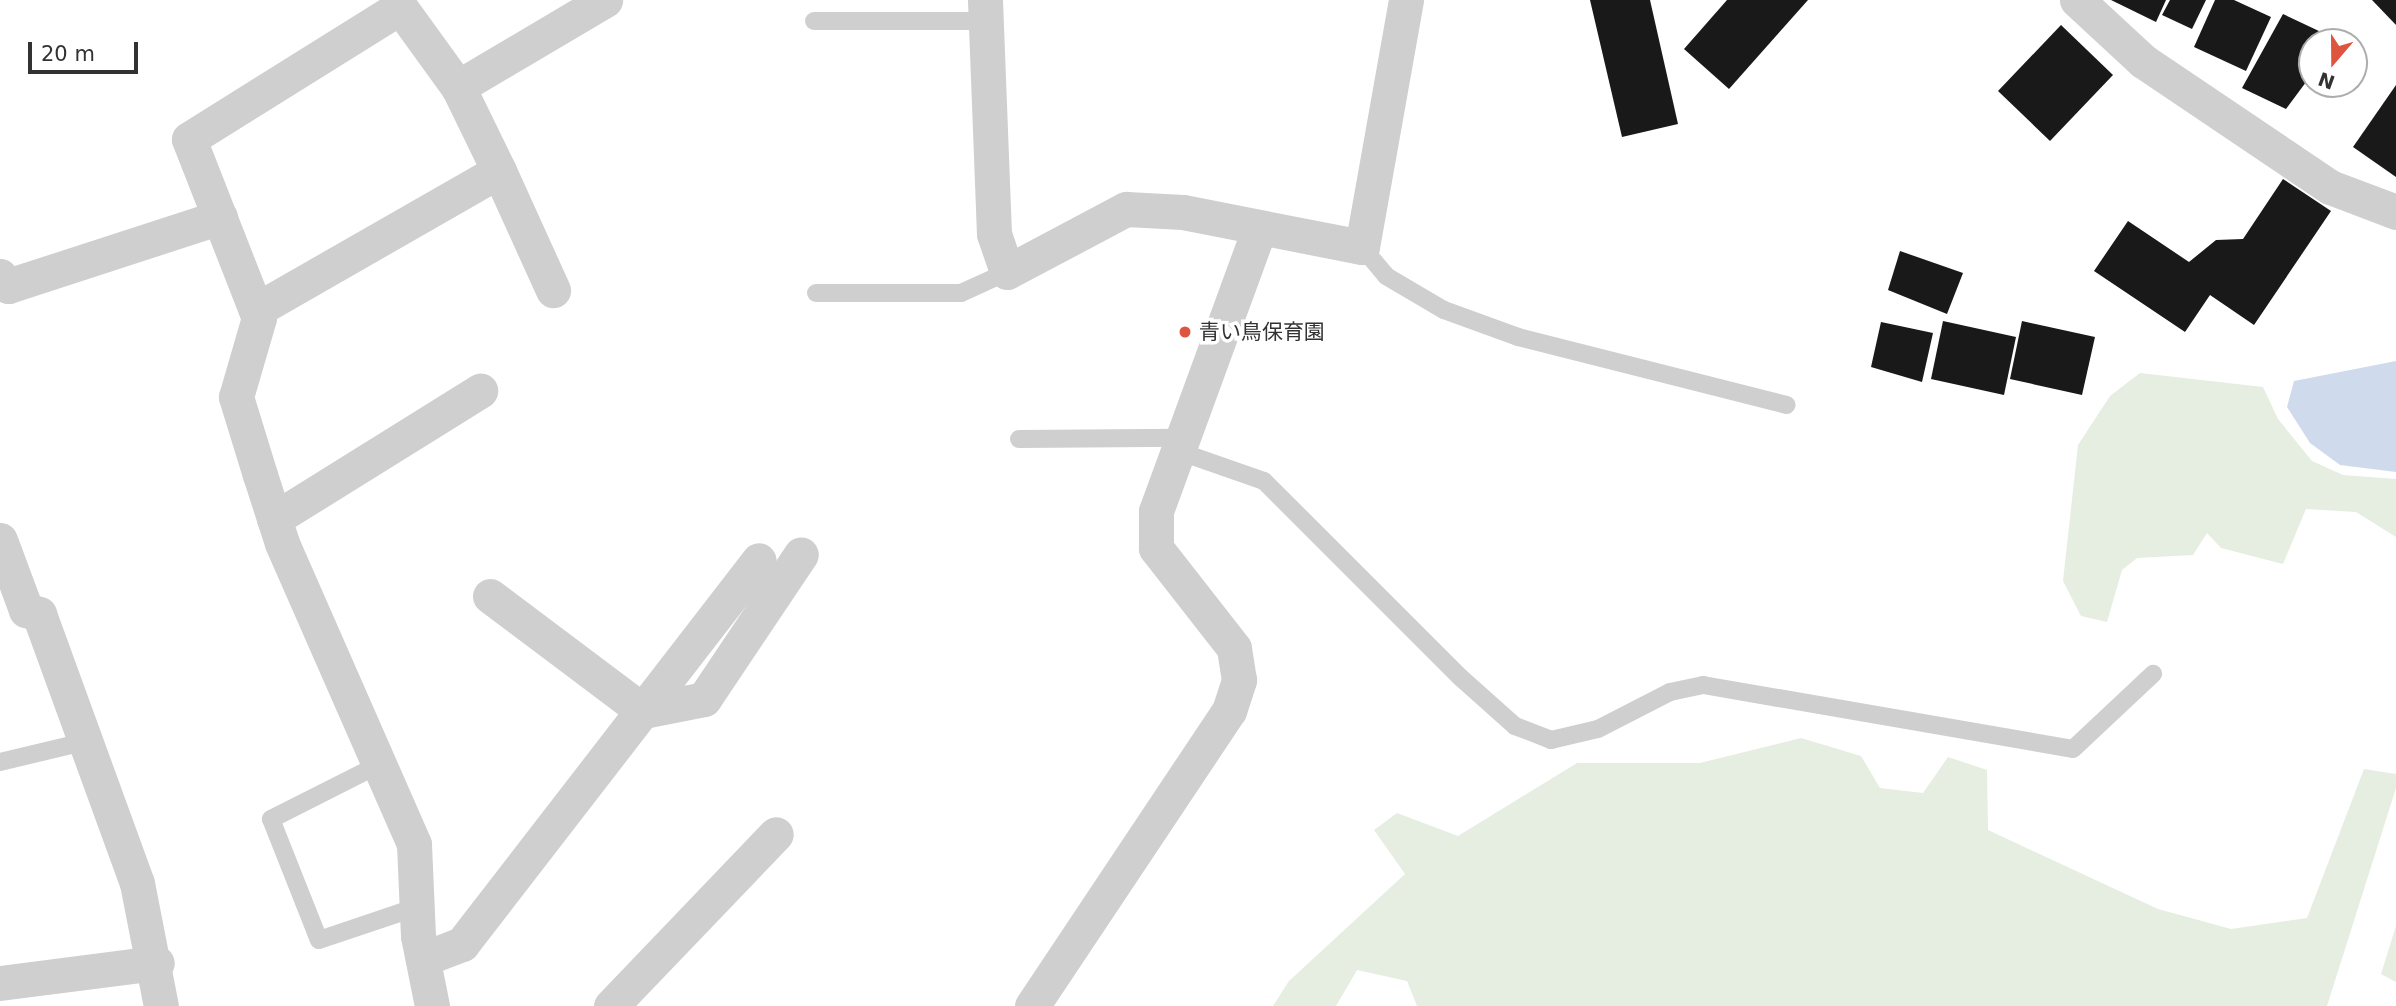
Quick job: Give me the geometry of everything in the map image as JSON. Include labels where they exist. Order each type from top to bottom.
[{"type":"street","points":[[458,88],[605,0]]},
{"type":"street","points":[[985,10],[994,234],[1007,272],[1126,209],[1260,226],[1362,247],[1406,0]]},
{"type":"street","points":[[2077,0],[2143,61],[2330,187],[2396,212]]},
{"type":"street","points":[[432,1006],[417,906],[414,844],[274,519],[236,397],[256,310],[189,139],[400,6],[458,88],[554,290]]},
{"type":"street","points":[[256,310],[499,170]]},
{"type":"street","points":[[3,286],[220,217]]},
{"type":"street","points":[[1032,1006],[1229,711],[1239,680],[1234,648],[1156,548],[1156,511],[1260,226]]},
{"type":"street","points":[[274,519],[481,391]]},
{"type":"street","points":[[0,540],[26,610],[39,614],[137,883],[157,963],[161,1006]]},
{"type":"street","points":[[490,596],[643,711],[704,699],[801,554]]},
{"type":"street","points":[[423,959],[462,944],[759,560]]},
{"type":"street","points":[[611,1006],[776,834]]},
{"type":"street","points":[[0,983],[157,963]]},
{"type":"lane","points":[[814,21],[985,10]]},
{"type":"lane","points":[[1362,247],[1387,276],[1444,310],[1518,337],[1787,405]]},
{"type":"lane","points":[[816,293],[961,293],[1007,272]]},
{"type":"lane","points":[[1018,439],[1180,444],[1264,481],[1460,677],[1515,726],[1551,740],[1598,729],[1670,692],[1703,685],[2073,749],[2153,674]]},
{"type":"lane","points":[[0,762],[84,742]]},
{"type":"lane","points":[[378,765],[271,819],[319,940],[417,906]]},
{"type":"shaded area","points":[[2140,373],[2263,387],[2278,419],[2312,461],[2343,475],[2396,479],[2396,537],[2356,512],[2306,509],[2283,564],[2221,548],[2207,533],[2193,555],[2137,558],[2122,570],[2107,622],[2081,616],[2063,581],[2078,445],[2110,396]]},
{"type":"shaded area","points":[[1801,738],[1861,756],[1880,788],[1923,793],[1948,757],[1987,770],[1988,830],[2158,909],[2231,929],[2307,918],[2364,769],[2396,774],[2396,788],[2327,1006],[1417,1006],[1407,981],[1357,970],[1336,1006],[1273,1006],[1289,981],[1405,874],[1374,830],[1397,813],[1458,836],[1577,763],[1700,763]]},
{"type":"shaded area","points":[[2396,926],[2396,982],[2381,974]]},
{"type":"water","points":[[2396,361],[2396,472],[2340,465],[2310,443],[2287,407],[2294,381]]},
{"type":"building","points":[[1590,0],[1650,0],[1678,124],[1622,137]]},
{"type":"building","points":[[1727,0],[1808,0],[1729,89],[1684,49]]},
{"type":"building","points":[[2111,0],[2166,0],[2156,22]]},
{"type":"building","points":[[2170,0],[2206,0],[2192,29],[2162,15]]},
{"type":"building","points":[[2215,0],[2234,0],[2271,17],[2246,71],[2194,47]]},
{"type":"building","points":[[2372,0],[2396,0],[2396,25]]},
{"type":"building","points":[[2283,14],[2313,28],[2298,28],[2298,93],[2286,109],[2242,88]]},
{"type":"building","points":[[2061,25],[2113,75],[2050,141],[1998,91]]},
{"type":"building","points":[[2396,85],[2396,177],[2353,147]]},
{"type":"building","points":[[2283,179],[2331,211],[2254,325],[2210,295],[2185,332],[2094,271],[2128,221],[2189,262],[2216,240],[2243,239]]},
{"type":"building","points":[[1900,251],[1963,273],[1947,314],[1888,290]]},
{"type":"building","points":[[1943,321],[2016,337],[2004,395],[1931,379]]},
{"type":"building","points":[[2022,321],[2095,337],[2082,395],[2010,379]]},
{"type":"building","points":[[1881,322],[1933,333],[1922,382],[1871,367]]},
{"type":"place","name":"青い鳥保育園","points":[[1185,332]]}]
